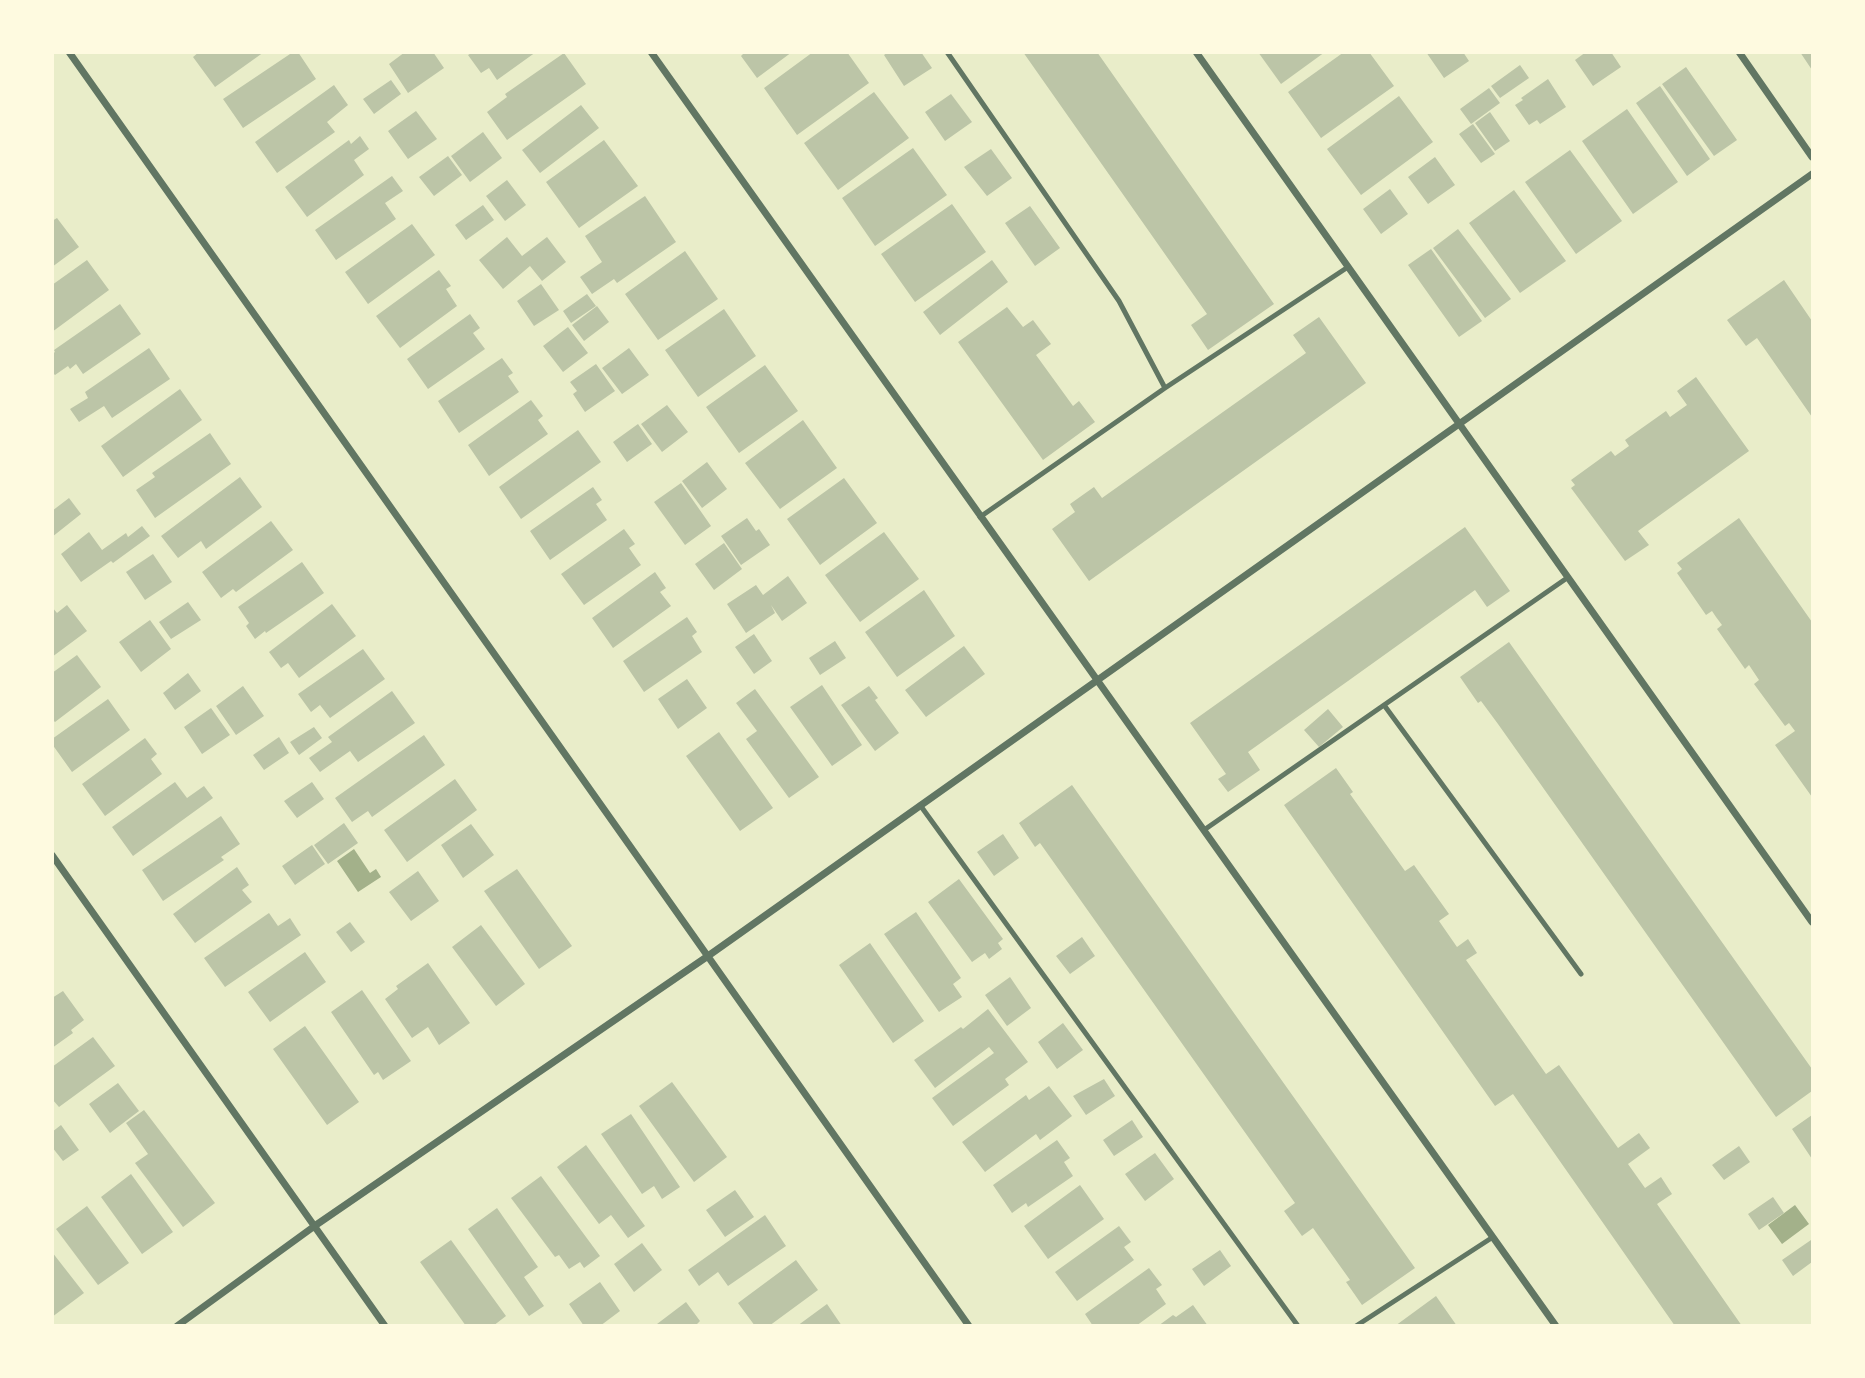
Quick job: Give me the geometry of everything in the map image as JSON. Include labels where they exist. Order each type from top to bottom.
[{"type":"street","points":[[69,52],[969,1325]]},
{"type":"street","points":[[651,52],[1556,1325]]},
{"type":"street","points":[[1196,52],[1812,922]]},
{"type":"street","points":[[1739,52],[1812,157]]},
{"type":"street","points":[[177,1325],[316,1225],[708,957],[1812,174]]},
{"type":"street","points":[[52,855],[385,1325]]},
{"type":"lane","points":[[947,52],[1119,301],[1165,388]]},
{"type":"lane","points":[[980,517],[1165,388],[1348,267]]},
{"type":"lane","points":[[1204,830],[1567,578]]},
{"type":"lane","points":[[1384,705],[1581,974]]},
{"type":"lane","points":[[919,805],[1298,1325]]},
{"type":"lane","points":[[1356,1325],[1493,1237]]},
{"type":"shaded area","points":[[354,849],[370,873],[376,869],[381,877],[358,892],[337,861]]},
{"type":"shaded area","points":[[1795,1205],[1809,1224],[1782,1244],[1768,1225]]},
{"type":"building","points":[[199,52],[264,52],[215,87],[193,57]]},
{"type":"building","points":[[293,52],[298,52],[316,79],[243,128],[223,99]]},
{"type":"building","points":[[405,52],[433,52],[444,68],[408,93],[389,64]]},
{"type":"building","points":[[473,52],[536,52],[497,80],[489,68],[481,73],[468,55]]},
{"type":"building","points":[[745,52],[792,52],[757,78],[741,56]]},
{"type":"building","points":[[813,52],[847,52],[869,83],[797,135],[764,88]]},
{"type":"building","points":[[888,52],[921,52],[932,68],[904,86],[884,55]]},
{"type":"building","points":[[1023,52],[1097,52],[1274,304],[1208,350],[1191,325],[1207,314]]},
{"type":"building","points":[[1258,52],[1325,52],[1281,84]]},
{"type":"building","points":[[1344,52],[1369,52],[1394,86],[1321,138],[1288,92]]},
{"type":"building","points":[[1426,52],[1463,52],[1469,61],[1444,78]]},
{"type":"building","points":[[1586,52],[1611,52],[1621,67],[1593,86],[1575,60]]},
{"type":"building","points":[[1800,52],[1812,52],[1812,70]]},
{"type":"building","points":[[564,53],[586,84],[507,140],[487,112],[507,97],[505,94]]},
{"type":"building","points":[[1520,65],[1529,78],[1500,98],[1491,86]]},
{"type":"building","points":[[1686,67],[1737,140],[1714,156],[1662,84]]},
{"type":"building","points":[[1548,79],[1566,107],[1540,124],[1537,120],[1529,125],[1515,105]]},
{"type":"building","points":[[391,80],[401,94],[374,114],[363,99]]},
{"type":"building","points":[[334,85],[348,105],[327,122],[335,132],[277,173],[255,142]]},
{"type":"building","points":[[1660,86],[1710,159],[1687,176],[1636,103]]},
{"type":"building","points":[[1489,88],[1500,103],[1471,124],[1460,109]]},
{"type":"building","points":[[874,92],[909,138],[838,190],[804,143]]},
{"type":"building","points":[[951,94],[972,122],[945,141],[925,112]]},
{"type":"building","points":[[1399,96],[1433,142],[1361,195],[1327,149]]},
{"type":"building","points":[[581,105],[599,128],[540,173],[522,150]]},
{"type":"building","points":[[1627,109],[1678,182],[1633,214],[1582,141]]},
{"type":"building","points":[[416,111],[437,139],[408,159],[388,131]]},
{"type":"building","points":[[1490,112],[1510,141],[1495,151],[1475,123]]},
{"type":"building","points":[[1473,124],[1495,154],[1481,163],[1459,134]]},
{"type":"building","points":[[483,132],[502,158],[470,182],[451,156]]},
{"type":"building","points":[[360,136],[369,149],[354,160],[364,175],[307,217],[285,187],[349,140],[351,144]]},
{"type":"building","points":[[604,140],[638,186],[579,228],[546,182]]},
{"type":"building","points":[[913,148],[947,195],[875,246],[842,198]]},
{"type":"building","points":[[991,149],[1012,178],[987,196],[964,167]]},
{"type":"building","points":[[1570,150],[1622,221],[1576,254],[1525,182]]},
{"type":"building","points":[[448,156],[462,175],[434,196],[419,177]]},
{"type":"building","points":[[1435,157],[1455,185],[1428,204],[1408,177]]},
{"type":"building","points":[[392,176],[403,191],[385,203],[396,219],[336,260],[315,230]]},
{"type":"building","points":[[507,180],[526,205],[505,221],[486,196]]},
{"type":"building","points":[[1390,189],[1408,214],[1381,234],[1363,209]]},
{"type":"building","points":[[1514,190],[1566,261],[1520,293],[1469,223]]},
{"type":"building","points":[[645,196],[676,242],[617,283],[614,279],[592,294],[580,277],[602,262],[585,236]]},
{"type":"building","points":[[952,204],[986,252],[915,302],[881,254]]},
{"type":"building","points":[[483,205],[494,220],[466,240],[455,225]]},
{"type":"building","points":[[1030,206],[1060,248],[1035,266],[1005,223]]},
{"type":"building","points":[[57,218],[79,247],[52,267],[52,221]]},
{"type":"building","points":[[412,224],[435,255],[368,304],[345,272]]},
{"type":"building","points":[[1458,229],[1511,299],[1485,318],[1433,248]]},
{"type":"building","points":[[507,237],[522,256],[547,237],[566,262],[542,281],[530,266],[503,289],[479,260]]},
{"type":"building","points":[[1431,249],[1482,321],[1459,337],[1408,265]]},
{"type":"building","points":[[685,251],[718,299],[658,340],[625,294]]},
{"type":"building","points":[[87,260],[109,290],[52,332],[52,285]]},
{"type":"building","points":[[992,260],[1008,282],[940,335],[923,312]]},
{"type":"building","points":[[439,270],[451,286],[446,289],[457,306],[400,348],[376,316]]},
{"type":"building","points":[[1784,280],[1812,321],[1812,417],[1757,338],[1746,346],[1727,320]]},
{"type":"building","points":[[541,284],[559,310],[534,326],[517,301]]},
{"type":"building","points":[[587,294],[596,306],[571,323],[563,311]]},
{"type":"building","points":[[120,304],[141,334],[83,374],[76,364],[55,375],[52,372],[54,350]]},
{"type":"building","points":[[597,306],[609,322],[584,341],[572,325]]},
{"type":"building","points":[[1007,307],[1023,327],[1033,320],[1051,344],[1036,355],[1073,406],[1079,401],[1095,422],[1043,460],[958,342]]},
{"type":"building","points":[[724,309],[756,356],[698,397],[665,350]]},
{"type":"building","points":[[470,314],[480,328],[473,333],[485,349],[428,389],[407,359]]},
{"type":"building","points":[[1319,317],[1366,383],[1089,581],[1052,529],[1075,512],[1070,504],[1094,487],[1102,498],[1306,353],[1293,335]]},
{"type":"building","points":[[568,327],[588,353],[563,372],[543,346]]},
{"type":"building","points":[[149,348],[170,379],[112,418],[104,406],[79,422],[70,409],[88,398],[85,392]]},
{"type":"building","points":[[629,348],[649,375],[622,394],[602,368]]},
{"type":"building","points":[[502,358],[513,373],[508,376],[519,392],[459,433],[438,401]]},
{"type":"building","points":[[596,364],[615,391],[585,412],[573,394],[577,391],[570,382]]},
{"type":"building","points":[[765,365],[798,411],[739,453],[706,407]]},
{"type":"building","points":[[1696,377],[1749,451],[1638,531],[1649,545],[1625,561],[1571,488],[1575,485],[1571,480],[1611,451],[1615,456],[1629,446],[1625,440],[1666,411],[1670,417],[1687,405],[1677,391]]},
{"type":"building","points":[[180,389],[202,420],[123,477],[101,446]]},
{"type":"building","points":[[531,400],[543,416],[538,420],[548,434],[489,476],[468,445]]},
{"type":"building","points":[[667,405],[688,432],[662,452],[641,424]]},
{"type":"building","points":[[803,420],[837,468],[780,509],[745,463]]},
{"type":"building","points":[[638,424],[652,444],[627,462],[613,442]]},
{"type":"building","points":[[578,430],[601,462],[521,519],[499,487]]},
{"type":"building","points":[[210,433],[231,464],[155,518],[136,490],[155,477],[152,473]]},
{"type":"building","points":[[707,462],[727,489],[702,508],[682,481]]},
{"type":"building","points":[[240,477],[262,507],[206,549],[201,541],[178,558],[161,536]]},
{"type":"building","points":[[844,478],[877,523],[820,565],[787,519]]},
{"type":"building","points":[[681,483],[711,526],[685,545],[654,502]]},
{"type":"building","points":[[593,487],[602,500],[596,504],[607,520],[550,560],[530,531]]},
{"type":"building","points":[[69,498],[81,514],[52,537],[52,511]]},
{"type":"building","points":[[747,518],[770,545],[741,565],[721,536]]},
{"type":"building","points":[[1739,518],[1812,622],[1812,797],[1775,745],[1795,731],[1789,723],[1785,726],[1754,684],[1759,680],[1749,665],[1745,669],[1717,629],[1722,625],[1712,611],[1706,615],[1677,573],[1682,569],[1677,563]]},
{"type":"building","points":[[271,521],[293,550],[236,592],[233,589],[221,598],[202,572]]},
{"type":"building","points":[[142,526],[150,536],[81,582],[61,554],[89,532],[102,550],[126,533],[128,537]]},
{"type":"building","points":[[1465,527],[1510,591],[1487,607],[1475,590],[1248,752],[1260,770],[1228,792],[1218,779],[1226,774],[1190,723]]},
{"type":"building","points":[[624,529],[635,544],[629,548],[641,565],[584,605],[561,574]]},
{"type":"building","points":[[884,532],[919,579],[860,622],[825,575]]},
{"type":"building","points":[[724,543],[742,569],[714,590],[695,564]]},
{"type":"building","points":[[153,554],[172,582],[145,600],[126,572]]},
{"type":"building","points":[[302,562],[324,593],[255,639],[246,626],[249,623],[238,607]]},
{"type":"building","points":[[655,572],[666,588],[660,592],[671,606],[613,648],[592,618]]},
{"type":"building","points":[[788,576],[807,603],[782,621],[771,605],[775,613],[746,633],[727,604],[756,585],[763,595]]},
{"type":"building","points":[[924,590],[955,636],[897,677],[865,632]]},
{"type":"building","points":[[188,602],[201,620],[171,639],[159,622]]},
{"type":"building","points":[[332,604],[356,636],[299,678],[288,663],[281,668],[269,652]]},
{"type":"building","points":[[67,605],[87,631],[52,657],[52,607],[57,613]]},
{"type":"building","points":[[687,617],[697,632],[692,636],[702,652],[644,692],[623,661]]},
{"type":"building","points":[[150,620],[171,649],[141,672],[119,642]]},
{"type":"building","points":[[754,634],[772,661],[754,674],[735,647]]},
{"type":"building","points":[[835,641],[846,658],[820,675],[809,658]]},
{"type":"building","points":[[1509,642],[1812,1069],[1812,1091],[1776,1117],[1498,724],[1481,701],[1478,703],[1460,677]]},
{"type":"building","points":[[964,646],[985,674],[926,717],[905,690]]},
{"type":"building","points":[[363,649],[385,679],[330,718],[320,705],[311,712],[298,694]]},
{"type":"building","points":[[77,655],[101,687],[55,722],[52,719],[52,673]]},
{"type":"building","points":[[188,673],[201,691],[175,710],[163,693]]},
{"type":"building","points":[[687,679],[707,708],[678,729],[658,699]]},
{"type":"building","points":[[822,685],[862,745],[832,766],[790,707]]},
{"type":"building","points":[[243,686],[264,716],[236,735],[216,706]]},
{"type":"building","points":[[869,686],[878,698],[875,700],[899,733],[875,751],[841,705]]},
{"type":"building","points":[[755,689],[819,777],[789,798],[746,739],[757,731],[736,703]]},
{"type":"building","points":[[392,691],[415,723],[358,762],[350,751],[320,772],[309,758],[332,742],[328,737]]},
{"type":"building","points":[[108,699],[130,730],[72,772],[52,744],[52,739]]},
{"type":"building","points":[[211,708],[230,735],[202,754],[184,727]]},
{"type":"building","points":[[1328,709],[1343,727],[1319,747],[1304,730]]},
{"type":"building","points":[[314,727],[322,738],[299,755],[290,742]]},
{"type":"building","points":[[719,732],[773,808],[740,831],[686,756]]},
{"type":"building","points":[[424,735],[445,765],[372,817],[368,811],[352,822],[335,798]]},
{"type":"building","points":[[279,737],[289,753],[264,770],[253,755]]},
{"type":"building","points":[[145,738],[157,754],[151,759],[162,774],[105,816],[82,784]]},
{"type":"building","points":[[1336,768],[1353,792],[1350,794],[1405,871],[1414,865],[1449,914],[1439,921],[1457,947],[1468,939],[1477,953],[1466,960],[1546,1074],[1559,1065],[1618,1148],[1639,1133],[1650,1148],[1628,1164],[1645,1188],[1661,1177],[1672,1194],[1657,1204],[1742,1326],[1675,1326],[1513,1094],[1495,1106],[1284,805]]},
{"type":"building","points":[[455,779],[477,810],[407,862],[384,830]]},
{"type":"building","points":[[175,782],[187,798],[204,786],[213,798],[133,856],[112,827]]},
{"type":"building","points":[[312,782],[324,799],[297,818],[284,801]]},
{"type":"building","points":[[1072,785],[1415,1268],[1362,1305],[1346,1282],[1350,1280],[1313,1228],[1302,1236],[1284,1211],[1295,1203],[1040,843],[1035,847],[1019,823]]},
{"type":"building","points":[[221,816],[240,844],[221,857],[224,860],[163,901],[142,870]]},
{"type":"building","points":[[344,823],[358,843],[328,864],[314,845]]},
{"type":"building","points":[[471,824],[494,855],[463,878],[441,845]]},
{"type":"building","points":[[1003,834],[1019,858],[994,876],[977,852]]},
{"type":"building","points":[[312,845],[325,864],[295,885],[282,866]]},
{"type":"building","points":[[237,867],[249,885],[242,890],[252,902],[195,943],[173,914]]},
{"type":"building","points":[[517,869],[572,946],[539,969],[484,891]]},
{"type":"building","points":[[418,871],[439,901],[411,921],[389,892]]},
{"type":"building","points":[[959,879],[1003,939],[998,943],[1002,949],[989,959],[985,953],[972,962],[928,902]]},
{"type":"building","points":[[916,912],[961,978],[953,984],[962,997],[939,1012],[884,934]]},
{"type":"building","points":[[269,913],[278,926],[290,918],[301,935],[225,987],[204,958]]},
{"type":"building","points":[[350,922],[365,942],[351,952],[336,932]]},
{"type":"building","points":[[481,925],[525,984],[496,1006],[452,947]]},
{"type":"building","points":[[1082,937],[1095,956],[1070,974],[1056,956]]},
{"type":"building","points":[[870,943],[924,1021],[893,1043],[839,965]]},
{"type":"building","points":[[305,952],[326,982],[270,1022],[248,992]]},
{"type":"building","points":[[428,963],[470,1023],[439,1045],[428,1027],[412,1038],[385,999],[398,989],[396,986]]},
{"type":"building","points":[[1010,977],[1031,1008],[1007,1026],[985,995]]},
{"type":"building","points":[[362,990],[411,1061],[383,1080],[378,1072],[374,1075],[331,1012]]},
{"type":"building","points":[[63,991],[84,1020],[71,1030],[73,1033],[52,1048],[52,998]]},
{"type":"building","points":[[988,1009],[1028,1062],[1005,1079],[1009,1085],[953,1126],[932,1098],[994,1053],[989,1047],[935,1088],[914,1060],[961,1027],[963,1029]]},
{"type":"building","points":[[1063,1023],[1083,1050],[1057,1069],[1038,1042]]},
{"type":"building","points":[[305,1026],[359,1102],[327,1125],[273,1049]]},
{"type":"building","points":[[93,1037],[115,1066],[59,1107],[52,1099],[52,1067]]},
{"type":"building","points":[[1104,1079],[1115,1096],[1086,1115],[1073,1096]]},
{"type":"building","points":[[672,1082],[727,1157],[694,1182],[639,1106]]},
{"type":"building","points":[[118,1083],[139,1111],[110,1133],[89,1104]]},
{"type":"building","points":[[1049,1086],[1072,1116],[1040,1140],[1036,1134],[985,1172],[962,1142],[1026,1095],[1029,1100]]},
{"type":"building","points":[[144,1110],[215,1203],[183,1227],[135,1163],[148,1154],[126,1123]]},
{"type":"building","points":[[631,1114],[680,1187],[662,1199],[654,1186],[642,1194],[601,1134]]},
{"type":"building","points":[[1812,1115],[1812,1159],[1792,1129]]},
{"type":"building","points":[[1132,1120],[1143,1137],[1114,1156],[1103,1140]]},
{"type":"building","points":[[61,1125],[79,1150],[63,1161],[52,1147],[52,1132]]},
{"type":"building","points":[[1057,1140],[1070,1158],[1064,1162],[1073,1176],[1028,1207],[1026,1203],[1012,1213],[993,1185]]},
{"type":"building","points":[[586,1145],[645,1226],[628,1238],[611,1215],[599,1224],[557,1167]]},
{"type":"building","points":[[1739,1146],[1750,1162],[1724,1180],[1712,1165]]},
{"type":"building","points":[[1155,1153],[1174,1179],[1145,1201],[1125,1174]]},
{"type":"building","points":[[131,1174],[173,1232],[142,1254],[101,1197]]},
{"type":"building","points":[[541,1176],[600,1256],[584,1268],[580,1262],[569,1269],[559,1255],[555,1257],[511,1198]]},
{"type":"building","points":[[1080,1185],[1104,1219],[1048,1259],[1024,1226]]},
{"type":"building","points":[[735,1190],[754,1217],[725,1237],[706,1210]]},
{"type":"building","points":[[1773,1197],[1784,1213],[1759,1230],[1748,1214]]},
{"type":"building","points":[[87,1206],[129,1263],[98,1285],[56,1229]]},
{"type":"building","points":[[497,1208],[538,1267],[524,1277],[544,1306],[529,1316],[468,1229]]},
{"type":"building","points":[[765,1215],[786,1246],[728,1286],[718,1272],[699,1286],[688,1270]]},
{"type":"building","points":[[1119,1226],[1131,1242],[1124,1247],[1134,1260],[1077,1301],[1055,1272]]},
{"type":"building","points":[[451,1240],[506,1316],[493,1326],[466,1326],[420,1262]]},
{"type":"building","points":[[1811,1240],[1812,1262],[1793,1276],[1782,1260]]},
{"type":"building","points":[[642,1243],[662,1270],[634,1292],[614,1264]]},
{"type":"building","points":[[1220,1250],[1231,1266],[1204,1286],[1192,1269]]},
{"type":"building","points":[[52,1252],[84,1293],[52,1317]]},
{"type":"building","points":[[796,1260],[818,1290],[769,1326],[755,1326],[738,1303]]},
{"type":"building","points":[[1149,1268],[1162,1285],[1156,1289],[1166,1304],[1136,1326],[1093,1326],[1085,1314]]},
{"type":"building","points":[[600,1282],[620,1311],[600,1326],[584,1326],[569,1304]]},
{"type":"building","points":[[1436,1296],[1457,1326],[1395,1326]]},
{"type":"building","points":[[686,1302],[700,1321],[695,1326],[657,1324]]},
{"type":"building","points":[[827,1304],[842,1326],[797,1326]]},
{"type":"building","points":[[1193,1305],[1208,1326],[1158,1326],[1173,1315],[1176,1317]]}]
